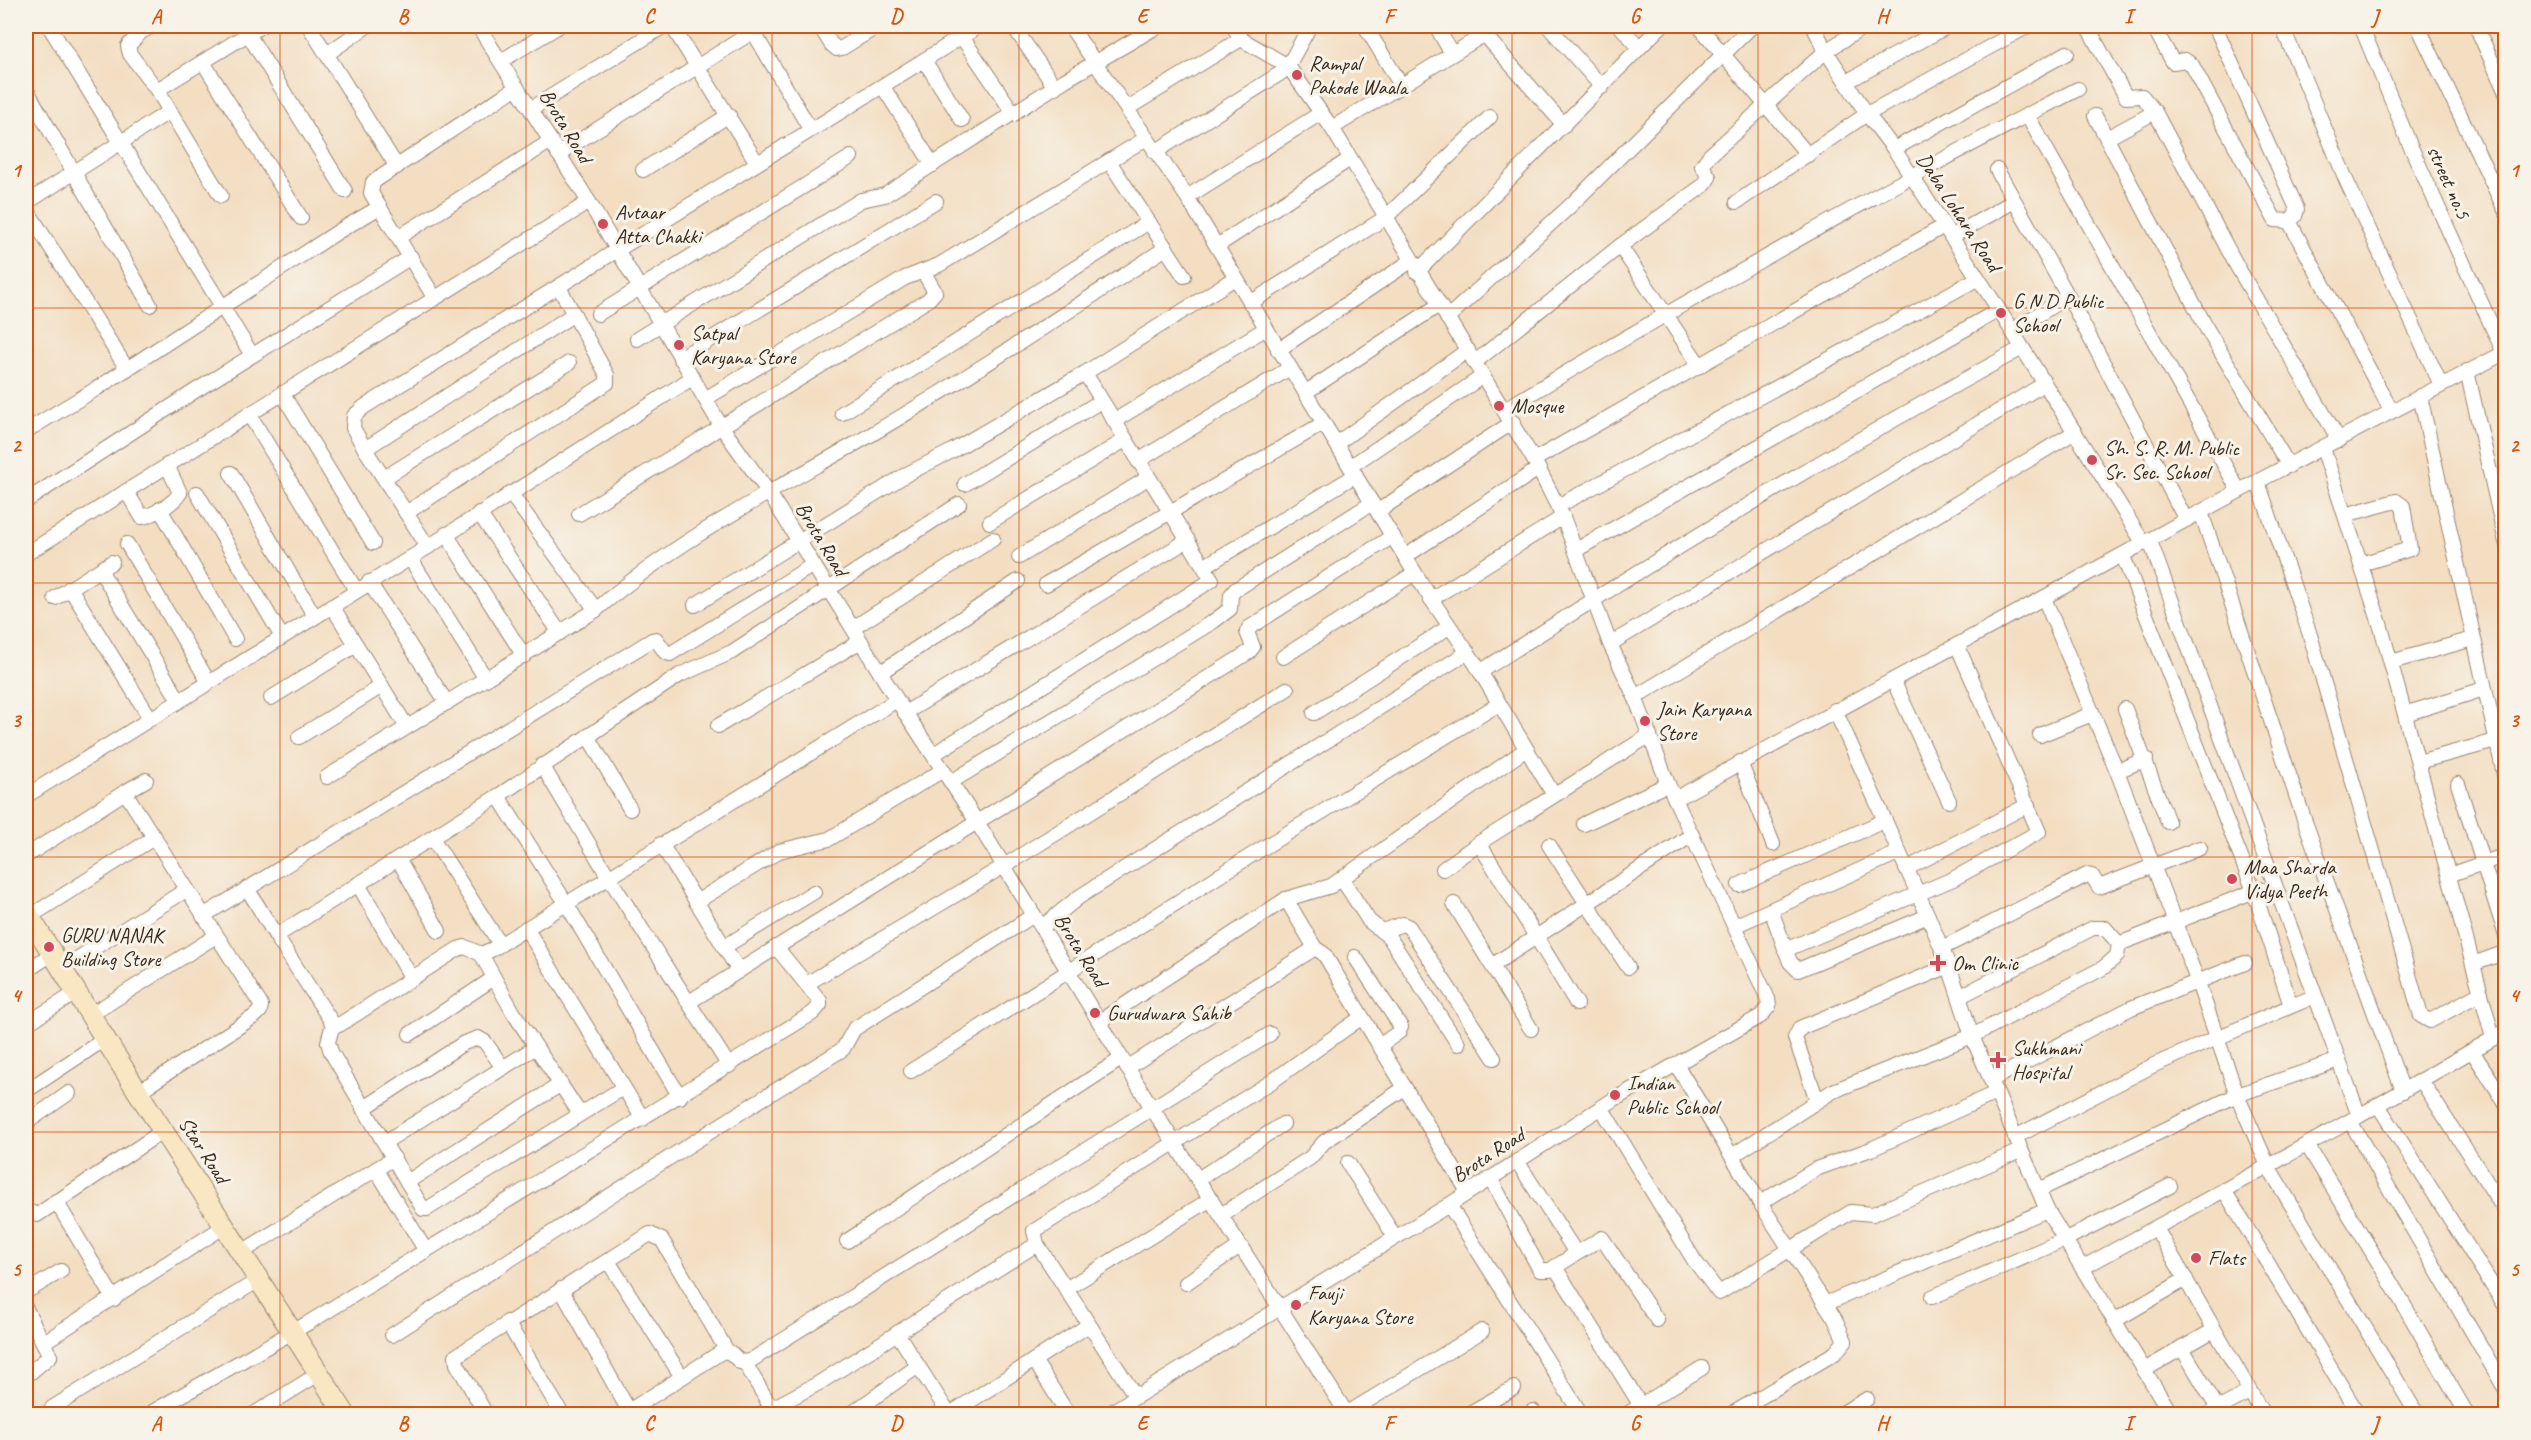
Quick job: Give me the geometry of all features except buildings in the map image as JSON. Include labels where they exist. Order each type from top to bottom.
[{"type":"street","points":[[50,26],[252,355]]},
{"type":"street","points":[[152,26],[141,32],[128,46],[130,54],[157,90],[221,196]]},
{"type":"street","points":[[157,90],[261,26]]},
{"type":"street","points":[[309,26],[397,167]]},
{"type":"street","points":[[327,54],[367,26]]},
{"type":"street","name":"Brota Road","points":[[478,26],[551,141],[721,426],[799,540],[905,713],[977,822],[1100,1021],[1124,1064],[1280,1308],[1449,1205],[1601,1107],[1761,1016],[1768,1006],[1768,999],[1668,784],[1635,697],[1610,644],[1576,550],[1536,464],[1513,422],[1414,266],[1332,128],[1288,66]]},
{"type":"street","points":[[501,61],[559,26]]},
{"type":"street","points":[[531,109],[664,26]]},
{"type":"street","points":[[672,26],[756,161]]},
{"type":"street","points":[[820,26],[831,44],[837,49],[878,26]]},
{"type":"street","points":[[428,547],[353,428],[354,416],[364,407],[559,287],[756,161],[883,87],[979,26]]},
{"type":"street","points":[[1013,26],[1055,87]]},
{"type":"street","points":[[1070,26],[1097,62],[1128,108],[1145,139],[1187,197],[1265,329],[1306,392],[1431,599],[1468,652],[1554,795]]},
{"type":"street","points":[[637,339],[861,200],[882,196],[1055,87],[1158,26]]},
{"type":"street","points":[[1233,26],[1241,39],[1288,66]]},
{"type":"street","points":[[1365,26],[1401,85]]},
{"type":"street","points":[[1436,26],[1452,54]]},
{"type":"street","points":[[1332,128],[1498,26]]},
{"type":"street","points":[[1548,26],[1602,87]]},
{"type":"street","points":[[1620,26],[1638,46]]},
{"type":"street","points":[[1278,350],[1414,266],[1564,125],[1638,46],[1661,26]]},
{"type":"street","points":[[1700,26],[1808,154]]},
{"type":"street","points":[[1447,318],[1570,206],[1722,53],[1752,26]]},
{"type":"street","name":"Daba Lohara Road","points":[[1813,26],[1846,82],[1894,149],[2147,543],[2339,1060],[2355,1118],[2505,1390]]},
{"type":"street","points":[[1337,443],[1471,356],[1704,184],[1709,177],[1703,163],[1826,51],[1865,26]]},
{"type":"street","points":[[1846,82],[1948,26]]},
{"type":"street","points":[[1737,202],[1867,114],[2028,26]]},
{"type":"street","points":[[2087,26],[2126,97],[2142,96],[2155,112],[2238,268],[2338,440]]},
{"type":"street","points":[[2153,26],[2173,62],[2185,60],[2192,65],[2275,220],[2289,221],[2295,216],[2297,208],[2215,26]]},
{"type":"street","points":[[2282,26],[2347,182],[2441,385]]},
{"type":"street","name":"street no.5","points":[[2361,26],[2410,145],[2505,352]]},
{"type":"street","points":[[2418,26],[2505,212]]},
{"type":"street","points":[[2476,26],[2505,93]]},
{"type":"street","points":[[558,154],[699,66],[755,27],[810,129]]},
{"type":"street","points":[[1155,152],[1270,81],[1288,66],[1303,29]]},
{"type":"street","points":[[248,34],[345,191]]},
{"type":"street","points":[[1484,34],[1564,125]]},
{"type":"street","points":[[962,37],[1014,114]]},
{"type":"street","points":[[1128,108],[1241,39]]},
{"type":"street","points":[[1894,149],[2067,53]]},
{"type":"street","points":[[924,60],[962,120]]},
{"type":"street","points":[[202,62],[301,218]]},
{"type":"street","points":[[434,297],[371,193],[371,186],[373,182],[517,87]]},
{"type":"street","points":[[883,87],[933,165]]},
{"type":"street","points":[[26,89],[150,305]]},
{"type":"street","points":[[1505,409],[1666,314],[1911,177],[2078,89]]},
{"type":"street","points":[[26,203],[170,111]]},
{"type":"street","points":[[2107,138],[2155,112]]},
{"type":"street","points":[[1187,197],[1321,113]]},
{"type":"street","points":[[644,170],[729,115]]},
{"type":"street","points":[[2027,115],[2239,491]]},
{"type":"street","points":[[2095,116],[2207,328],[2289,466]]},
{"type":"street","points":[[1250,303],[1385,218],[1490,117]]},
{"type":"street","points":[[705,399],[905,278],[939,265],[1145,139]]},
{"type":"street","points":[[399,237],[551,141]]},
{"type":"street","points":[[598,314],[850,158]]},
{"type":"street","points":[[1217,246],[1350,159]]},
{"type":"street","points":[[1109,161],[1184,276]]},
{"type":"street","points":[[1997,170],[2068,296],[2186,520]]},
{"type":"street","points":[[680,358],[936,201]]},
{"type":"street","points":[[1406,556],[1536,464],[1700,366],[1948,232],[2014,201]]},
{"type":"street","points":[[26,554],[588,202]]},
{"type":"street","points":[[26,431],[380,207]]},
{"type":"street","points":[[26,208],[127,369]]},
{"type":"street","points":[[2289,221],[2391,410]]},
{"type":"street","points":[[842,414],[1149,222]]},
{"type":"street","points":[[1620,246],[1700,366]]},
{"type":"street","points":[[327,777],[596,610],[634,579],[769,493],[869,435],[1166,248]]},
{"type":"street","points":[[26,501],[252,355],[411,257]]},
{"type":"street","points":[[579,513],[928,300],[935,292],[923,270]]},
{"type":"street","points":[[695,606],[907,474],[952,452],[1085,373],[1235,279]]},
{"type":"street","points":[[1431,599],[1560,512],[1977,279]]},
{"type":"street","points":[[406,513],[607,383],[607,375],[559,287]]},
{"type":"street","points":[[2012,331],[2068,296]]},
{"type":"street","points":[[1306,392],[1439,305]]},
{"type":"street","points":[[1576,550],[1999,310]]},
{"type":"street","points":[[365,449],[574,314]]},
{"type":"street","points":[[1114,421],[1265,329]]},
{"type":"street","points":[[1480,672],[1593,599],[1909,410],[2022,348]]},
{"type":"street","points":[[1675,799],[2239,491],[2505,352]]},
{"type":"street","points":[[384,478],[569,363]]},
{"type":"street","points":[[1138,461],[1290,369]]},
{"type":"street","points":[[2467,371],[2505,542]]},
{"type":"street","points":[[934,754],[1211,581],[1212,576],[1148,478],[1085,373]]},
{"type":"street","points":[[1205,566],[1353,470],[1484,376]]},
{"type":"street","points":[[26,796],[208,681],[428,547],[692,378]]},
{"type":"street","points":[[1610,644],[2044,384]]},
{"type":"street","points":[[282,393],[373,543]]},
{"type":"street","points":[[2420,396],[2505,783]]},
{"type":"street","points":[[965,484],[1101,401]]},
{"type":"street","points":[[249,414],[356,590]]},
{"type":"street","points":[[951,782],[1214,621],[1230,609],[1231,595],[1235,590],[1513,422]]},
{"type":"street","points":[[1046,584],[1324,423]]},
{"type":"street","points":[[1635,697],[2075,432]]},
{"type":"street","points":[[990,522],[1125,440]]},
{"type":"street","points":[[2082,1268],[2355,1118],[2499,1034],[2481,993],[2391,662],[2323,448]]},
{"type":"street","points":[[126,491],[142,517],[160,509],[177,498],[180,493],[167,465]]},
{"type":"street","points":[[231,473],[315,617]]},
{"type":"street","points":[[1019,557],[1148,478]]},
{"type":"street","points":[[2258,482],[2310,634],[2421,1016],[2430,1021],[2481,993]]},
{"type":"street","points":[[197,493],[282,637]]},
{"type":"street","points":[[510,493],[596,610]]},
{"type":"street","points":[[2345,515],[2396,501],[2403,506],[2410,549],[2361,564]]},
{"type":"street","points":[[276,936],[498,796],[680,675],[732,652],[959,504]]},
{"type":"street","points":[[160,509],[235,639]]},
{"type":"street","points":[[2201,512],[2304,819],[2403,1091]]},
{"type":"street","points":[[479,513],[560,633]]},
{"type":"street","points":[[446,534],[524,656]]},
{"type":"street","points":[[689,1002],[1249,652],[1253,647],[1247,632],[1249,628],[1393,536]]},
{"type":"street","points":[[854,628],[993,539]]},
{"type":"street","points":[[905,713],[1188,540]]},
{"type":"street","points":[[127,544],[208,681]]},
{"type":"street","points":[[2123,556],[2254,891],[2292,1006]]},
{"type":"street","points":[[410,558],[486,679]]},
{"type":"street","points":[[203,916],[652,640],[656,639],[665,652],[670,654],[813,565]]},
{"type":"street","points":[[55,597],[106,566],[179,700]]},
{"type":"street","points":[[1283,657],[1415,573]]},
{"type":"street","points":[[881,672],[1018,581]]},
{"type":"street","points":[[369,582],[447,703]]},
{"type":"street","points":[[70,588],[150,718]]},
{"type":"street","points":[[2044,598],[2117,771],[2197,980],[2236,1095],[2268,1166],[2417,1414]]},
{"type":"street","points":[[332,606],[407,727]]},
{"type":"street","points":[[1314,713],[1449,627]]},
{"type":"street","points":[[2391,662],[2473,639]]},
{"type":"street","points":[[718,726],[861,641]]},
{"type":"street","points":[[271,698],[356,645]]},
{"type":"street","points":[[1785,950],[1918,894],[2038,834],[2039,828],[1957,645]]},
{"type":"street","points":[[1042,927],[1079,897],[1468,652]]},
{"type":"street","points":[[1893,680],[1949,801]]},
{"type":"street","points":[[299,737],[382,686]]},
{"type":"street","points":[[2405,714],[2484,689]]},
{"type":"street","points":[[808,983],[1004,866],[1287,690]]},
{"type":"street","points":[[481,954],[897,700]]},
{"type":"street","points":[[911,1071],[1263,848],[1499,704]]},
{"type":"street","points":[[2125,709],[2146,759],[2168,822]]},
{"type":"street","points":[[1835,710],[1942,948],[1972,1036],[2047,1210],[2171,1414]]},
{"type":"street","points":[[2040,735],[2092,714]]},
{"type":"street","points":[[1443,869],[1479,843],[1650,735]]},
{"type":"street","points":[[588,736],[630,809]]},
{"type":"street","points":[[2418,762],[2496,741]]},
{"type":"street","points":[[1100,1021],[1286,899],[1331,886],[1342,879],[1525,750]]},
{"type":"street","points":[[2117,771],[2146,759]]},
{"type":"street","points":[[1740,762],[1773,844]]},
{"type":"street","points":[[542,765],[608,876],[729,1066]]},
{"type":"street","points":[[696,902],[779,851],[829,839],[943,770]]},
{"type":"street","points":[[26,855],[146,780]]},
{"type":"street","points":[[1584,824],[1668,784]]},
{"type":"street","points":[[2458,784],[2505,936]]},
{"type":"street","points":[[125,792],[261,1005],[260,1011],[138,1092]]},
{"type":"street","points":[[498,796],[566,903],[680,1096]]},
{"type":"street","points":[[1906,868],[2028,805]]},
{"type":"street","points":[[1739,885],[1884,821]]},
{"type":"street","points":[[1492,965],[1537,938],[1692,835]]},
{"type":"street","points":[[27,916],[155,837]]},
{"type":"street","points":[[432,838],[500,944]]},
{"type":"street","points":[[1479,843],[1577,1004]]},
{"type":"street","points":[[661,844],[739,971]]},
{"type":"street","points":[[1549,845],[1628,967]]},
{"type":"street","points":[[1942,948],[2087,875],[2092,876],[2099,887],[2200,848]]},
{"type":"street","points":[[1734,926],[1898,853]]},
{"type":"street","points":[[2449,875],[2505,855]]},
{"type":"street","points":[[398,859],[439,931]]},
{"type":"street","points":[[1342,879],[1369,921],[1389,937],[1458,1044]]},
{"type":"street","points":[[358,884],[412,979]]},
{"type":"street","points":[[2119,944],[2273,884]]},
{"type":"street","points":[[247,888],[333,1024]]},
{"type":"street","points":[[26,970],[57,962],[186,890]]},
{"type":"street","points":[[724,947],[814,892]]},
{"type":"street","points":[[1286,899],[1315,948],[1324,954],[1403,1089],[1468,1192]]},
{"type":"street","points":[[1454,904],[1531,1029]]},
{"type":"street","points":[[1771,910],[1790,962],[1798,970],[1928,916]]},
{"type":"street","points":[[392,1335],[843,1049],[854,1029],[1034,915]]},
{"type":"street","name":"Star Road","points":[[27,916],[345,1414]]},
{"type":"street","points":[[1382,931],[1403,924],[1409,927],[1494,1058]]},
{"type":"street","points":[[526,928],[643,1119]]},
{"type":"street","points":[[1959,997],[2093,928],[2105,928],[2119,944]]},
{"type":"street","points":[[90,1015],[216,936]]},
{"type":"street","points":[[1732,1156],[1794,1118],[1817,1100],[1853,1082],[1972,1036],[2103,968],[2115,958],[2119,944]]},
{"type":"street","points":[[333,1024],[339,1024],[465,947],[481,954],[536,1047],[580,1114]]},
{"type":"street","points":[[149,1414],[426,1251],[817,1010],[820,1001],[808,983],[788,965],[776,947]]},
{"type":"street","points":[[847,1241],[998,1138],[1315,948]]},
{"type":"street","points":[[2473,964],[2505,952]]},
{"type":"street","points":[[1355,957],[1401,1027],[1400,1032],[1379,1046]]},
{"type":"street","points":[[1760,1203],[1816,1169],[1871,1149],[1993,1086],[2131,1008],[2197,980],[2245,963]]},
{"type":"street","points":[[1817,1100],[1795,1038],[1800,1028],[1949,966]]},
{"type":"street","points":[[410,1034],[494,978]]},
{"type":"street","points":[[26,1024],[76,993]]},
{"type":"street","points":[[2015,1137],[2154,1065],[2315,996]]},
{"type":"street","points":[[1136,1397],[1037,1244],[1034,1231],[1271,1082],[1362,1017]]},
{"type":"street","points":[[333,1024],[327,1042],[419,1204],[427,1209],[623,1088]]},
{"type":"street","points":[[486,1414],[457,1364],[456,1356],[650,1234],[662,1240],[727,1351],[740,1362],[745,1363],[1270,1034]]},
{"type":"street","points":[[363,1109],[464,1042],[477,1038],[485,1042],[503,1068]]},
{"type":"street","points":[[26,1091],[105,1039]]},
{"type":"street","points":[[385,1142],[536,1047]]},
{"type":"street","points":[[2472,1051],[2505,1103]]},
{"type":"street","points":[[2039,1190],[2236,1095],[2339,1060]]},
{"type":"street","points":[[1676,1064],[1760,1203],[1843,1333],[1843,1346],[1732,1414]]},
{"type":"street","points":[[2421,1080],[2505,1212]]},
{"type":"street","points":[[407,1182],[561,1084]]},
{"type":"street","points":[[1221,1215],[1310,1158],[1324,1142],[1403,1089]]},
{"type":"street","points":[[26,1123],[69,1093]]},
{"type":"street","points":[[2378,1105],[2505,1307]]},
{"type":"street","points":[[1601,1107],[1716,1292],[1723,1293],[1851,1212],[1873,1214],[2020,1151]]},
{"type":"street","points":[[1198,1179],[1283,1124]]},
{"type":"street","points":[[26,1210],[37,1215],[163,1131]]},
{"type":"street","points":[[2307,1144],[2394,1287],[2467,1414]]},
{"type":"street","points":[[242,1252],[394,1158]]},
{"type":"street","points":[[1517,1161],[1576,1253]]},
{"type":"street","points":[[1348,1163],[1395,1237]]},
{"type":"street","points":[[376,1169],[426,1251]]},
{"type":"street","points":[[1490,1178],[1537,1266],[1545,1271],[1555,1267],[1597,1239],[1606,1241],[1657,1320]]},
{"type":"street","points":[[1932,1297],[2064,1240],[2170,1186]]},
{"type":"street","points":[[2224,1190],[2358,1414]]},
{"type":"street","points":[[1066,1289],[1211,1200]]},
{"type":"street","points":[[56,1201],[114,1299]]},
{"type":"street","points":[[1449,1205],[1581,1414]]},
{"type":"street","points":[[1825,1304],[2047,1210]]},
{"type":"street","points":[[44,1342],[225,1226]]},
{"type":"street","points":[[2156,1228],[2263,1414]]},
{"type":"street","points":[[745,1363],[766,1412],[819,1383],[1037,1244]]},
{"type":"street","points":[[1185,1283],[1240,1246]]},
{"type":"street","points":[[608,1261],[682,1377]]},
{"type":"street","points":[[1555,1267],[1643,1410]]},
{"type":"street","points":[[26,1292],[61,1271]]},
{"type":"street","points":[[52,1408],[260,1279]]},
{"type":"street","points":[[2114,1321],[2186,1279]]},
{"type":"street","points":[[561,1289],[627,1413],[727,1351]]},
{"type":"street","points":[[1108,1414],[1280,1308],[1347,1414],[1482,1331]]},
{"type":"street","points":[[26,1309],[50,1352],[48,1359],[26,1376]]},
{"type":"street","points":[[507,1322],[562,1414]]},
{"type":"street","points":[[897,1333],[950,1414],[1089,1325]]},
{"type":"street","points":[[2144,1370],[2214,1330]]},
{"type":"street","points":[[2182,1348],[2213,1412],[2249,1392]]},
{"type":"street","points":[[1035,1360],[1068,1414]]},
{"type":"street","points":[[851,1414],[918,1366]]},
{"type":"street","points":[[1627,1414],[1643,1410],[1702,1368]]},
{"type":"street","points":[[254,1414],[320,1373]]},
{"type":"street","points":[[1468,1414],[1514,1388]]},
{"type":"street","points":[[1841,1414],[1867,1399]]},
{"type":"place","name":"Rampal Pakode Waala","points":[[1297,75]]},
{"type":"place","name":"Avtaar Atta Chakki","points":[[603,224]]},
{"type":"place","name":"G N D Public School","points":[[2001,313]]},
{"type":"place","name":"Satpal Karyana Store","points":[[679,345]]},
{"type":"place","name":"Mosque","points":[[1499,406]]},
{"type":"place","name":"Sh. S. R. M. Public Sr. Sec. School","points":[[2092,460]]},
{"type":"place","name":"Jain Karyana Store","points":[[1645,721]]},
{"type":"place","name":"Maa Sharda Vidya Peeth","points":[[2232,879]]},
{"type":"place","name":"GURU NANAK Building Store","points":[[49,947]]},
{"type":"place","name":"Om Clinic","points":[[1938,963]]},
{"type":"place","name":"Gurudwara Sahib","points":[[1095,1013]]},
{"type":"place","name":"Sukhmani Hospital","points":[[1998,1060]]},
{"type":"place","name":"Indian Public School","points":[[1615,1095]]},
{"type":"place","name":"Flats","points":[[2196,1258]]},
{"type":"place","name":"Fauji Karyana Store","points":[[1296,1305]]}]
